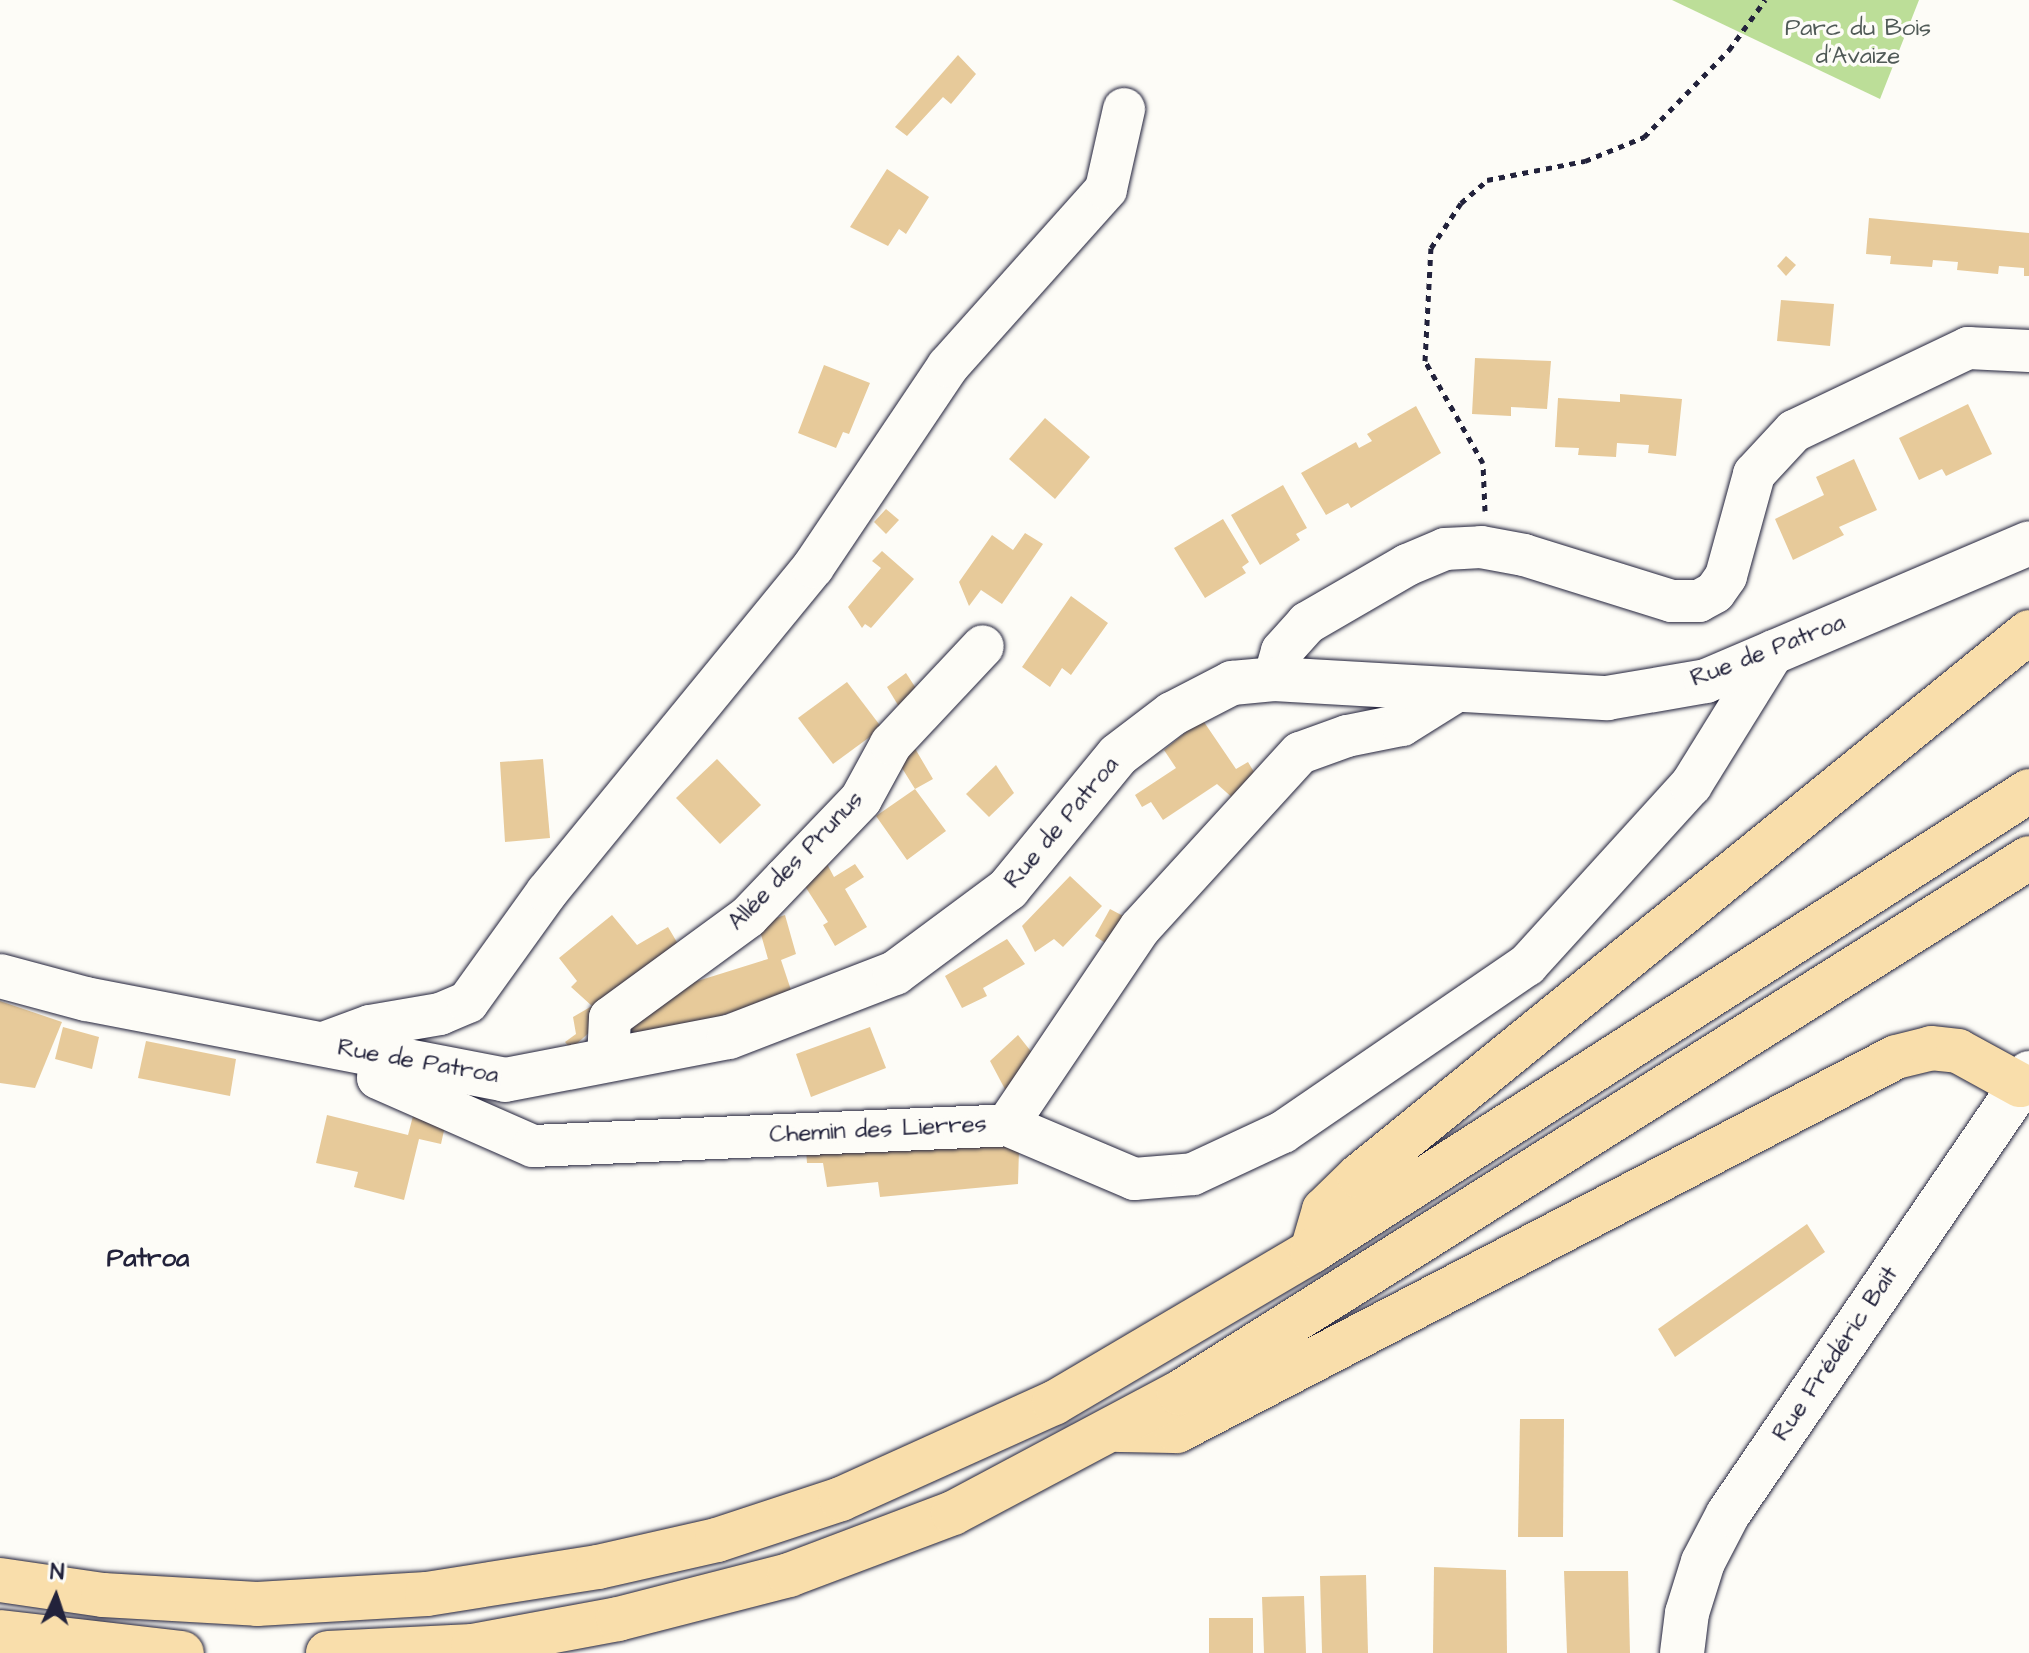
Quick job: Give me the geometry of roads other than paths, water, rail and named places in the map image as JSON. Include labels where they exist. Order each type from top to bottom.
[{"type":"highway","points":[[1312,1251],[1324,1210],[1359,1176],[2029,632]]},
{"type":"highway","points":[[0,1580],[103,1595],[272,1603],[427,1594],[598,1567],[717,1540],[841,1499],[1054,1403],[1312,1251],[2029,791]]},
{"type":"highway","points":[[328,1653],[473,1646],[618,1619],[789,1575],[953,1513],[1115,1430],[2029,858]]},
{"type":"highway","points":[[1115,1430],[1177,1431],[1896,1057],[1931,1048],[1958,1051],[2024,1079]]},
{"type":"highway","points":[[0,1632],[102,1648],[182,1653]]},
{"type":"street","points":[[321,1044],[370,1026],[440,1014],[468,1002],[547,892],[813,567],[948,366],[1106,189],[1124,109]]},
{"type":"street","points":[[1274,679],[1282,651],[1307,623],[1407,565],[1445,549],[1481,547],[1524,555],[1672,601],[1699,601],[1715,592],[1726,576],[1754,474],[1794,431],[1968,348],[2029,351]]},
{"type":"street","name":"Rue de Patroa","points":[[0,976],[86,999],[505,1080],[729,1037],[895,973],[1008,889],[1129,747],[1172,714],[1232,683],[1274,679],[1607,698],[1706,681],[2029,543]]},
{"type":"street","name":"Allée des Prunus","points":[[608,1060],[610,1018],[748,917],[861,799],[908,723],[983,646]]},
{"type":"street","points":[[1007,1125],[1134,1179],[1193,1174],[1283,1132],[1527,965],[1691,785],[1774,651]]},
{"type":"street","name":"Chemin des Lierres","points":[[381,1055],[378,1078],[533,1146],[1007,1125],[1140,928],[1300,753],[1347,736],[1402,725],[1458,690]]},
{"type":"street","name":"Rue Frédéric Bait","points":[[1682,1653],[1687,1613],[1703,1562],[1728,1514],[2024,1079]]},
{"type":"district","name":"Patroa","points":[[148,1259]]},
{"type":"park label","name":"Parc du Bois d'Avaize","points":[[1858,43]]}]
